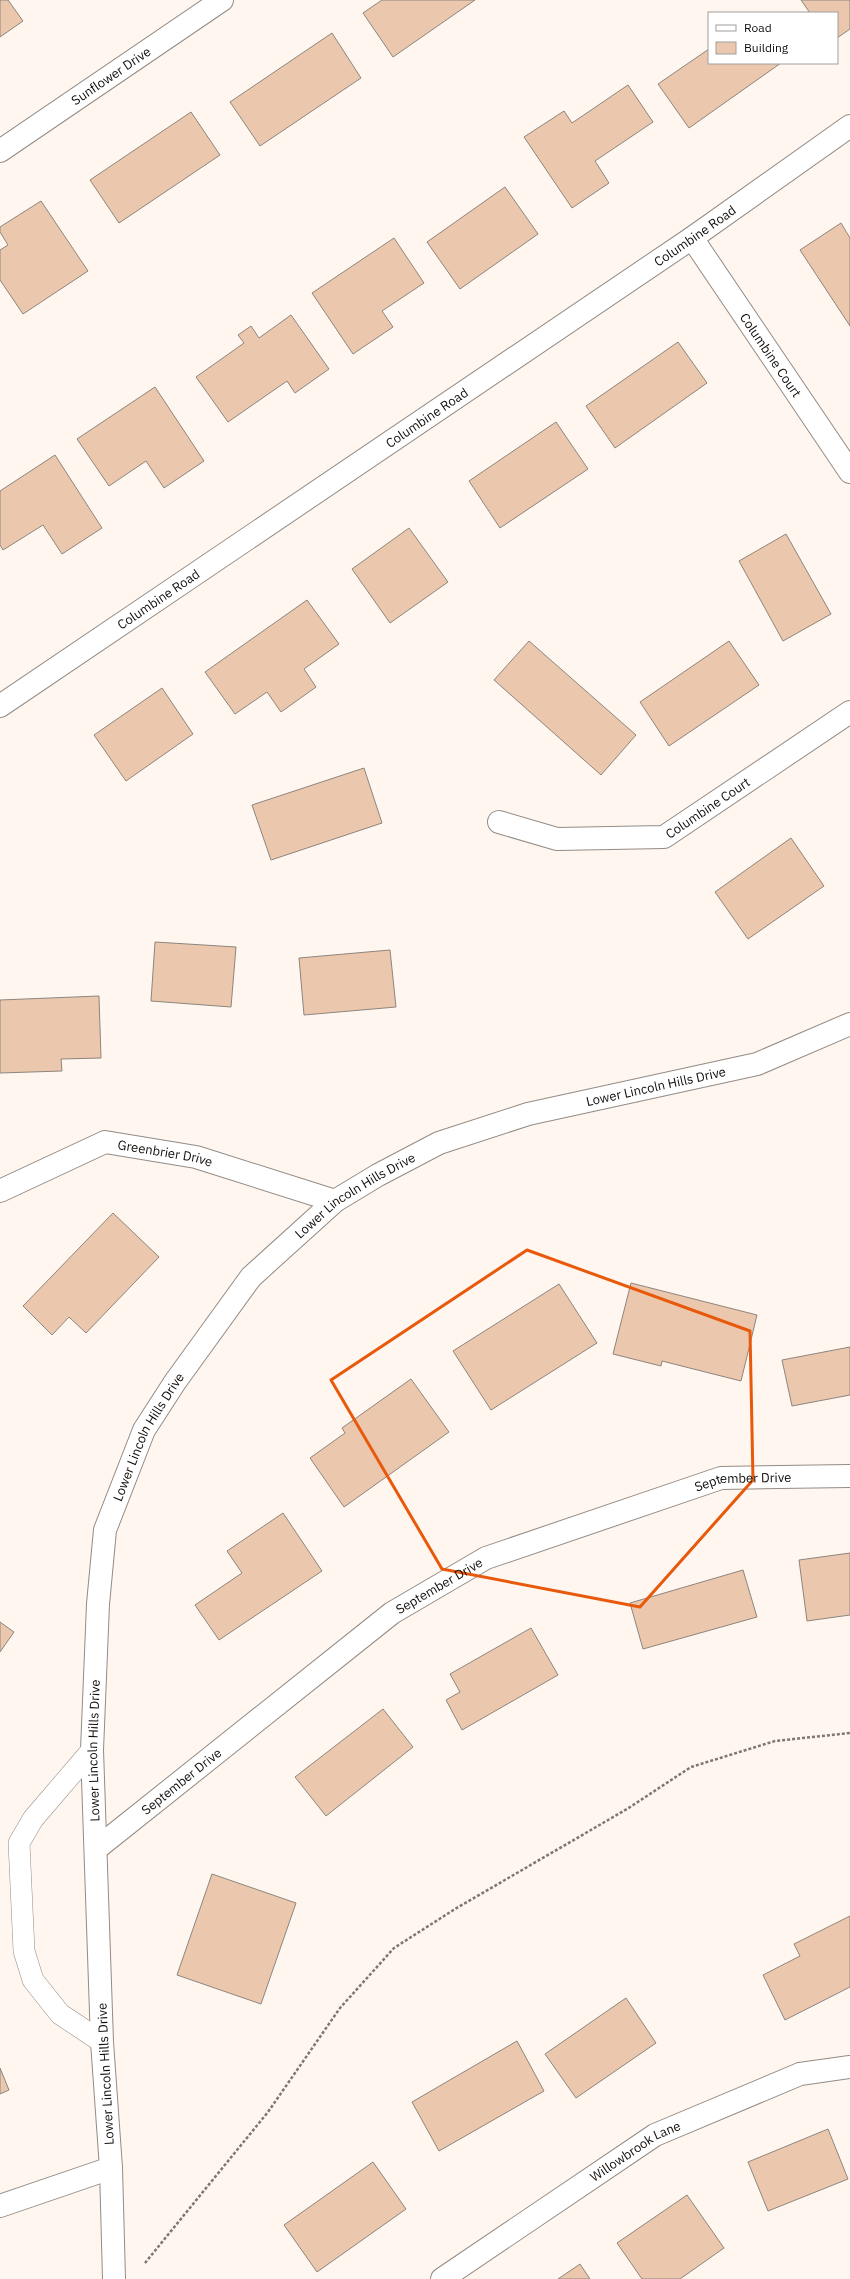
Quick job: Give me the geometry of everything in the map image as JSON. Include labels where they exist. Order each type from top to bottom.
[{"type":"street","name":"Sunflower Drive","points":[[0,151],[222,0]]},
{"type":"street","name":"Columbine Road","points":[[0,706],[692,238],[850,126]]},
{"type":"street","name":"Columbine Court","points":[[692,238],[850,472]]},
{"type":"street","name":"Columbine Court","points":[[499,822],[557,839],[664,837],[850,712]]},
{"type":"street","name":"Lower Lincoln Hills Drive","points":[[114,2279],[111,2168],[102,2042],[92,1750],[98,1604],[105,1530],[144,1430],[176,1382],[251,1277],[335,1201],[378,1175],[439,1143],[528,1114],[757,1064],[850,1024]]},
{"type":"street","name":"Greenbrier Drive","points":[[0,1191],[105,1142],[196,1157],[335,1201]]},
{"type":"street","name":"September Drive","points":[[96,1848],[392,1613],[486,1558],[721,1478],[850,1476]]},
{"type":"street","name":"Willowbrook Lane","points":[[442,2279],[655,2135],[800,2074],[850,2067]]},
{"type":"street","points":[[0,2206],[111,2168]]},
{"type":"lane","points":[[92,1750],[33,1819],[19,1843],[24,1951],[33,1980],[60,2014],[102,2042]]},
{"type":"path","points":[[142,2267],[268,2112],[340,2008],[394,1948],[455,1910],[627,1810],[691,1767],[775,1742],[850,1733]]},
{"type":"highlighted area","points":[[527,1250],[750,1331],[753,1480],[640,1607],[442,1569],[331,1380]]},
{"type":"building","points":[[0,0],[8,0],[23,21],[0,37]]},
{"type":"building","points":[[382,0],[475,0],[393,57],[363,13]]},
{"type":"building","points":[[801,0],[850,0],[850,29],[838,37],[838,12],[809,12]]},
{"type":"building","points":[[332,33],[361,78],[260,146],[230,102]]},
{"type":"building","points":[[708,50],[708,64],[780,64],[689,128],[658,84]]},
{"type":"building","points":[[628,85],[653,122],[595,161],[609,183],[572,208],[524,137],[564,111],[572,123]]},
{"type":"building","points":[[191,112],[220,155],[119,223],[90,180]]},
{"type":"building","points":[[505,187],[538,234],[460,289],[427,242]]},
{"type":"building","points":[[41,201],[88,271],[23,314],[0,280],[0,250],[8,245],[0,232],[0,227]]},
{"type":"building","points":[[841,223],[850,238],[850,326],[800,250]]},
{"type":"building","points":[[394,238],[424,283],[382,311],[393,327],[353,354],[312,293]]},
{"type":"building","points":[[291,315],[329,369],[295,393],[287,381],[228,422],[196,377],[244,343],[238,335],[251,326],[259,338]]},
{"type":"building","points":[[678,342],[707,383],[615,448],[586,406]]},
{"type":"building","points":[[155,387],[204,461],[164,488],[146,461],[109,486],[77,439]]},
{"type":"building","points":[[556,422],[588,469],[500,528],[469,481]]},
{"type":"building","points":[[55,455],[102,528],[62,554],[43,525],[3,550],[0,545],[0,491]]},
{"type":"building","points":[[409,528],[448,582],[390,623],[352,569]]},
{"type":"building","points":[[786,534],[831,614],[783,641],[739,561]]},
{"type":"building","points":[[307,600],[339,644],[304,669],[316,687],[281,712],[267,692],[235,714],[205,672]]},
{"type":"building","points":[[529,641],[636,735],[601,775],[494,680]]},
{"type":"building","points":[[729,641],[759,685],[669,746],[640,702]]},
{"type":"building","points":[[162,688],[193,734],[126,781],[94,735]]},
{"type":"building","points":[[364,768],[382,823],[271,860],[252,805]]},
{"type":"building","points":[[791,838],[824,886],[748,939],[715,892]]},
{"type":"building","points":[[155,942],[236,947],[231,1007],[151,1001]]},
{"type":"building","points":[[390,950],[396,1007],[304,1015],[299,958]]},
{"type":"building","points":[[99,996],[101,1058],[61,1059],[62,1071],[0,1073],[0,1000]]},
{"type":"building","points":[[113,1213],[159,1257],[86,1333],[69,1317],[52,1335],[23,1306]]},
{"type":"building","points":[[631,1283],[757,1315],[741,1381],[662,1361],[661,1366],[613,1354]]},
{"type":"building","points":[[559,1284],[597,1343],[491,1410],[453,1351]]},
{"type":"building","points":[[850,1347],[850,1395],[792,1406],[782,1360]]},
{"type":"building","points":[[411,1379],[449,1432],[344,1507],[310,1458],[345,1433],[342,1428]]},
{"type":"building","points":[[283,1513],[322,1571],[219,1640],[195,1605],[242,1573],[227,1551]]},
{"type":"building","points":[[850,1553],[850,1615],[807,1621],[799,1560]]},
{"type":"building","points":[[743,1570],[757,1617],[643,1649],[630,1603]]},
{"type":"building","points":[[0,1622],[14,1632],[0,1652]]},
{"type":"building","points":[[531,1628],[558,1675],[462,1730],[446,1700],[460,1692],[450,1674]]},
{"type":"building","points":[[383,1709],[413,1747],[326,1816],[295,1777]]},
{"type":"building","points":[[212,1874],[296,1903],[261,2004],[177,1975]]},
{"type":"building","points":[[850,1916],[850,1987],[785,2020],[763,1975],[800,1956],[794,1944]]},
{"type":"building","points":[[626,1998],[656,2043],[576,2098],[545,2054]]},
{"type":"building","points":[[517,2041],[544,2091],[439,2151],[412,2102]]},
{"type":"building","points":[[0,2068],[9,2090],[0,2094]]},
{"type":"building","points":[[828,2129],[848,2179],[768,2211],[748,2162]]},
{"type":"building","points":[[373,2162],[406,2209],[317,2272],[284,2225]]},
{"type":"building","points":[[687,2195],[724,2248],[680,2279],[642,2279],[617,2243]]},
{"type":"building","points":[[580,2264],[590,2279],[558,2279]]}]
